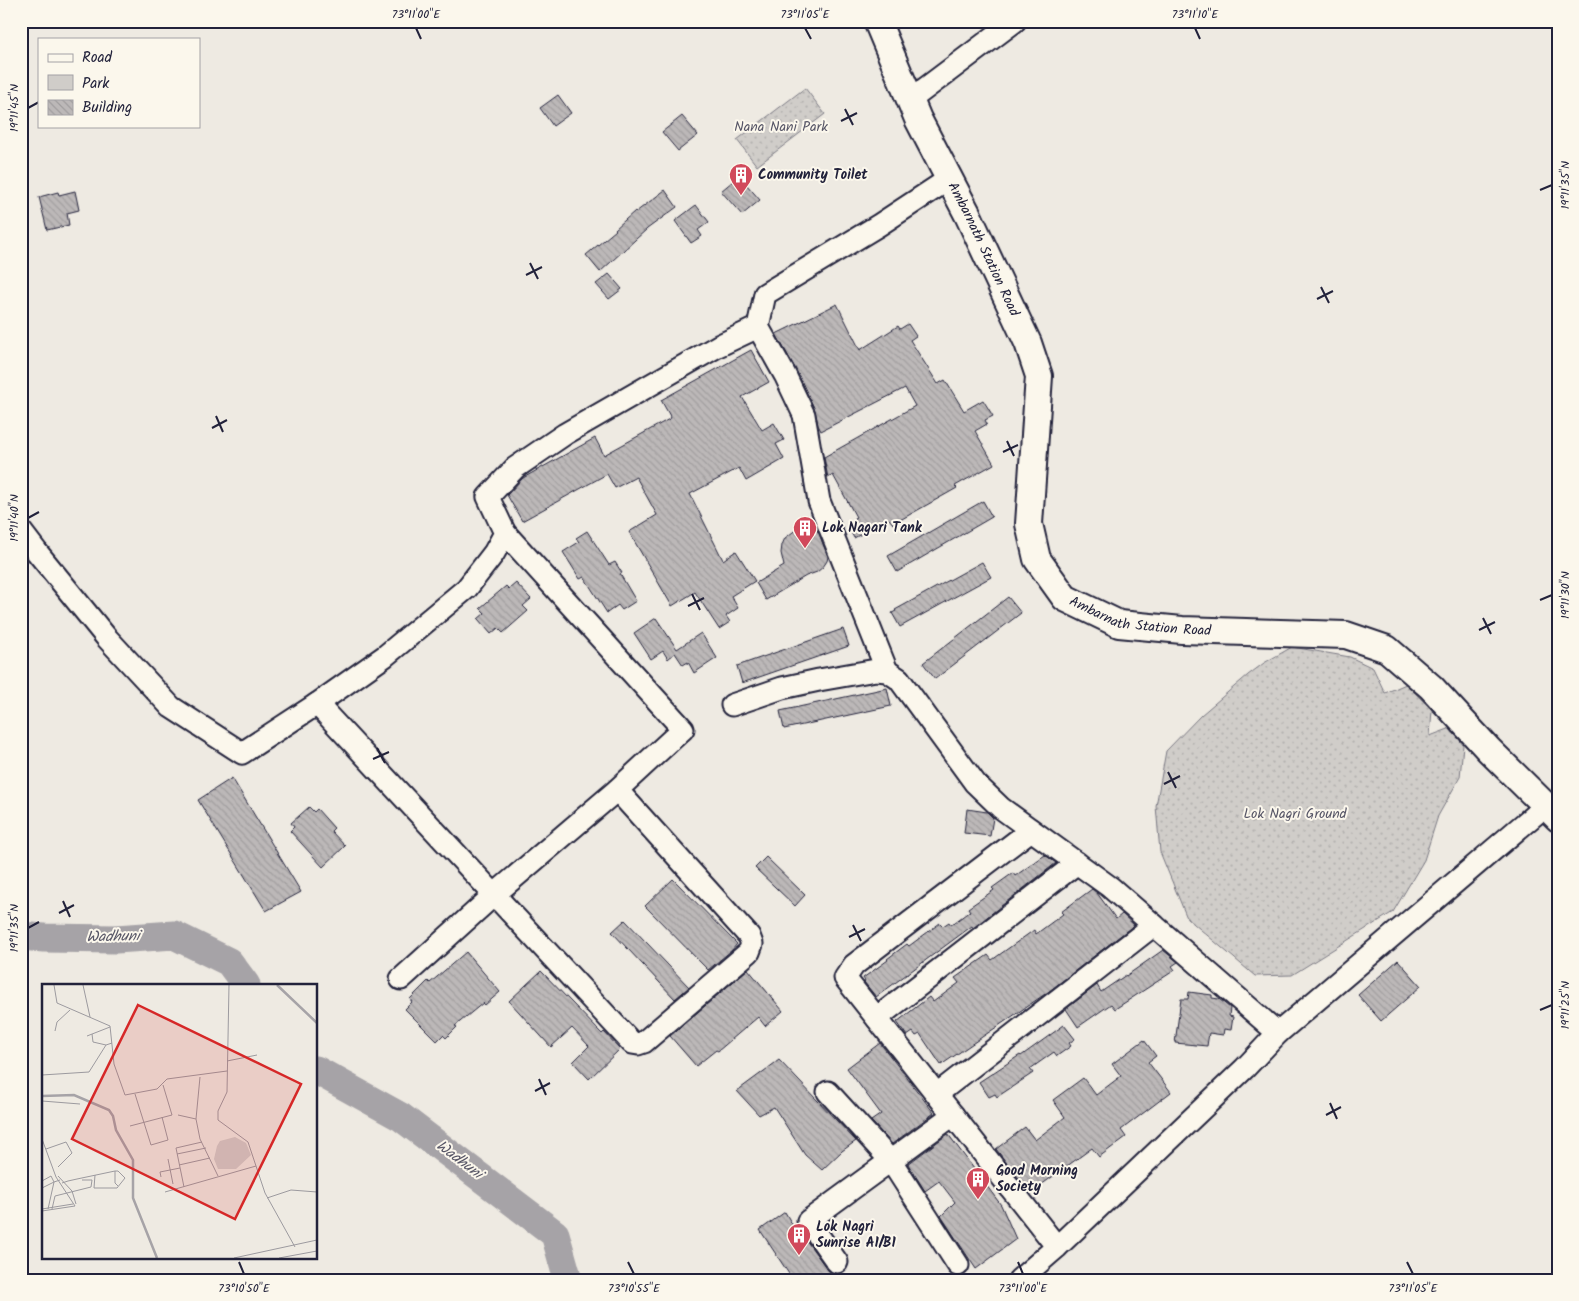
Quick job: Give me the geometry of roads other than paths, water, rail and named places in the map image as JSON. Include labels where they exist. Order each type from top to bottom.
[{"type":"main road","name":"Ambarnath Station Road","points":[[877,21],[910,100],[968,215],[1028,343],[1039,376],[1030,524],[1037,559],[1065,598],[1119,624],[1191,630],[1346,635],[1386,649],[1432,687],[1489,750],[1551,812]]},
{"type":"street","points":[[910,100],[1015,21]]},
{"type":"street","points":[[887,671],[819,501],[804,414],[758,327],[765,294],[879,225],[949,178]]},
{"type":"street","points":[[401,979],[495,894],[617,790],[683,729],[505,534],[488,497],[514,468],[565,434],[718,346],[758,327]]},
{"type":"street","points":[[21,531],[106,637],[170,707],[242,753],[317,704],[385,656],[467,588],[494,553],[505,534]]},
{"type":"street","points":[[732,705],[782,688],[876,670],[887,671],[899,679],[974,783],[1001,808],[1110,887],[1278,1033]]},
{"type":"street","points":[[317,704],[632,1043],[638,1044],[644,1042],[749,952],[752,944],[749,936],[617,790]]},
{"type":"street","points":[[1019,1280],[1057,1247],[1245,1068],[1278,1033],[1551,812]]},
{"type":"street","points":[[1031,830],[854,965],[845,978],[1057,1247]]},
{"type":"street","points":[[877,1018],[1077,863]]},
{"type":"street","points":[[936,1094],[1154,925]]},
{"type":"street","points":[[828,1092],[891,1161],[958,1265]]},
{"type":"street","points":[[837,1262],[808,1221],[953,1115]]},
{"type":"waterway","name":"Wadhuni","points":[[21,936],[116,939],[174,935],[229,962],[245,984]]},
{"type":"waterway","name":"Wadhuni","points":[[318,1071],[401,1117],[555,1234],[568,1280]]},
{"type":"place","name":"Community Toilet","points":[[741,196]]},
{"type":"place","name":"Lok Nagari Tank","points":[[805,549]]},
{"type":"place","name":"Good Morning Society","points":[[978,1200]]},
{"type":"place","name":"Lok Nagri Sunrise A1/B1","points":[[799,1256]]},
{"type":"park label","name":"Nana Nani Park","points":[[781,127]]},
{"type":"park label","name":"Lok Nagri Ground","points":[[1295,814]]}]
